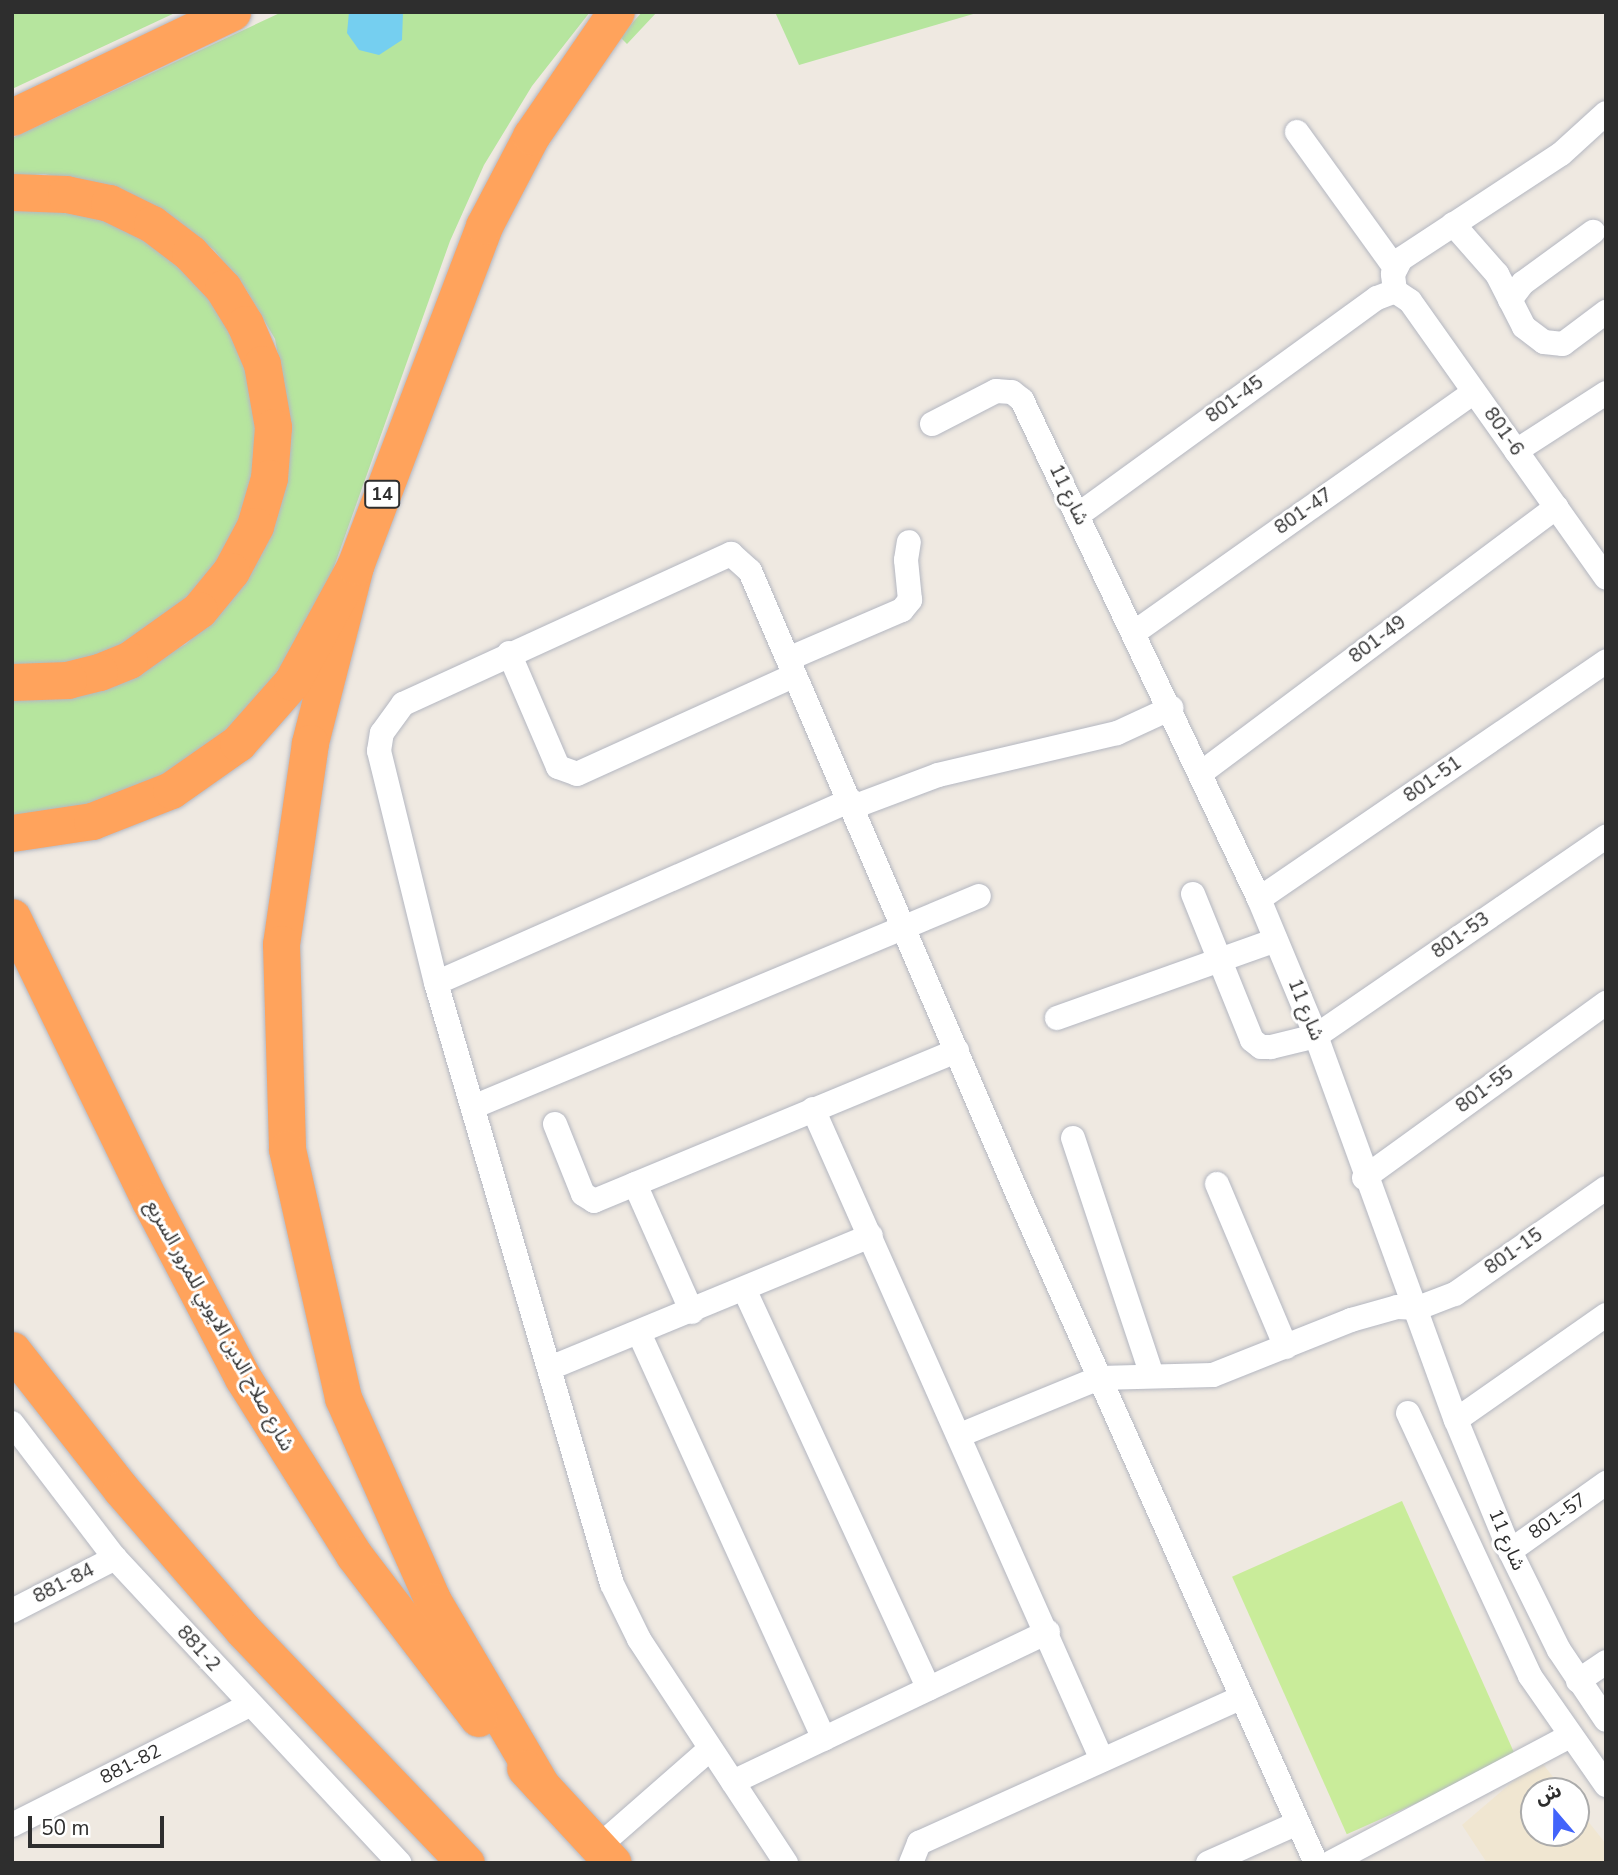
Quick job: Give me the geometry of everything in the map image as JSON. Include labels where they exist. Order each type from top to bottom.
[{"type":"highway","points":[[12,117],[232,12]]},
{"type":"highway","name":"14","points":[[12,833],[63,828],[120,812],[171,790],[217,761],[258,724],[292,681],[355,566],[484,226],[531,136],[616,12]]},
{"type":"highway","points":[[12,192],[66,194],[109,204],[152,224],[190,253],[223,288],[245,324],[262,364],[273,427],[269,478],[255,526],[231,571],[199,610],[147,648],[99,672],[68,680],[12,682]]},
{"type":"highway","points":[[355,566],[310,743],[281,944],[287,1149],[343,1398],[438,1612],[541,1785]]},
{"type":"highway","name":"شارع صلاح الدين الايوبي للمرور السريع","points":[[12,917],[143,1187],[243,1378],[338,1532],[458,1696],[606,1855]]},
{"type":"highway","points":[[12,1350],[121,1489],[234,1620],[466,1863]]},
{"type":"street","name":"801-45","points":[[1078,515],[1377,298],[1395,280],[1406,255],[1560,155],[1606,113]]},
{"type":"street","name":"801-6","points":[[1297,132],[1395,280],[1605,574]]},
{"type":"street","points":[[1453,224],[1497,274],[1524,327],[1544,342],[1563,344],[1606,312]]},
{"type":"street","points":[[1510,300],[1522,283],[1593,232]]},
{"type":"street","name":"شارع 11","points":[[932,424],[996,391],[1012,392],[1022,400],[1171,708],[1276,940],[1316,1036],[1364,1178],[1418,1308],[1456,1420],[1510,1551],[1578,1681],[1606,1720]]},
{"type":"street","name":"801-47","points":[[1135,632],[1474,391]]},
{"type":"street","points":[[1516,451],[1606,393]]},
{"type":"street","name":"801-49","points":[[1201,773],[1556,508]]},
{"type":"street","points":[[509,653],[558,767],[577,774],[902,610],[911,600],[906,560],[909,542]]},
{"type":"street","points":[[786,1863],[710,1749],[620,1603],[436,982],[381,769],[382,733],[403,704],[509,653],[731,554],[746,563],[1098,1378],[1316,1863]]},
{"type":"street","name":"801-51","points":[[1259,900],[1606,661]]},
{"type":"street","points":[[436,982],[851,803],[938,775],[1117,733],[1171,708]]},
{"type":"street","name":"801-53","points":[[1316,1036],[1606,837]]},
{"type":"street","points":[[1193,894],[1252,1040],[1261,1047],[1316,1036]]},
{"type":"street","points":[[473,1107],[979,896]]},
{"type":"street","points":[[1056,1018],[1276,940]]},
{"type":"street","name":"801-55","points":[[1364,1178],[1606,1003]]},
{"type":"street","points":[[555,1124],[586,1198],[594,1200],[957,1051]]},
{"type":"street","points":[[813,1109],[1048,1632],[1102,1760]]},
{"type":"street","points":[[1073,1138],[1152,1375]]},
{"type":"street","points":[[635,1184],[692,1312]]},
{"type":"street","points":[[1217,1184],[1286,1347]]},
{"type":"street","name":"801-15","points":[[960,1435],[1098,1378],[1213,1375],[1351,1320],[1397,1307],[1418,1308],[1455,1294],[1606,1188]]},
{"type":"street","points":[[550,1368],[745,1291],[871,1237]]},
{"type":"street","points":[[745,1291],[929,1689]]},
{"type":"street","points":[[1456,1420],[1606,1315]]},
{"type":"street","points":[[639,1334],[824,1739]]},
{"type":"street","points":[[1408,1413],[1515,1646],[1570,1736],[1602,1770]]},
{"type":"street","name":"881-2","points":[[12,1423],[115,1558],[399,1863]]},
{"type":"street","name":"801-57","points":[[1510,1551],[1606,1483]]},
{"type":"street","name":"881-84","points":[[12,1611],[115,1558]]},
{"type":"street","points":[[733,1782],[1048,1632]]},
{"type":"street","points":[[1578,1681],[1606,1662]]},
{"type":"street","points":[[911,1863],[919,1843],[1240,1698]]},
{"type":"street","name":"881-82","points":[[12,1825],[250,1705]]},
{"type":"street","points":[[1330,1863],[1570,1736]]},
{"type":"street","points":[[606,1855],[710,1749]]},
{"type":"street","points":[[1208,1863],[1298,1823]]},
{"type":"shaded area","points":[[1539,1759],[1553,1777],[1520,1777],[1520,1847],[1590,1847],[1590,1824],[1606,1844],[1606,1863],[1487,1863],[1462,1825]]},
{"type":"green space","points":[[12,12],[177,12],[12,89]]},
{"type":"green space","points":[[282,12],[590,12],[532,86],[484,165],[450,241],[329,581],[299,641],[250,709],[216,743],[166,775],[112,801],[12,817],[12,696],[115,683],[186,644],[223,609],[285,396],[275,339],[247,291],[214,250],[163,212],[109,186],[44,174],[12,177],[12,138]]},
{"type":"green space","points":[[642,12],[657,12],[627,44],[620,37]]},
{"type":"green space","points":[[775,12],[980,12],[799,65]]},
{"type":"green space","points":[[12,207],[76,211],[125,227],[167,253],[202,285],[242,355],[256,414],[260,461],[245,514],[223,557],[161,626],[77,665],[12,667]]},
{"type":"green space","points":[[1402,1501],[1517,1759],[1347,1834],[1232,1577]]},
{"type":"water","points":[[349,12],[403,12],[402,40],[379,55],[359,50],[347,33]]}]
